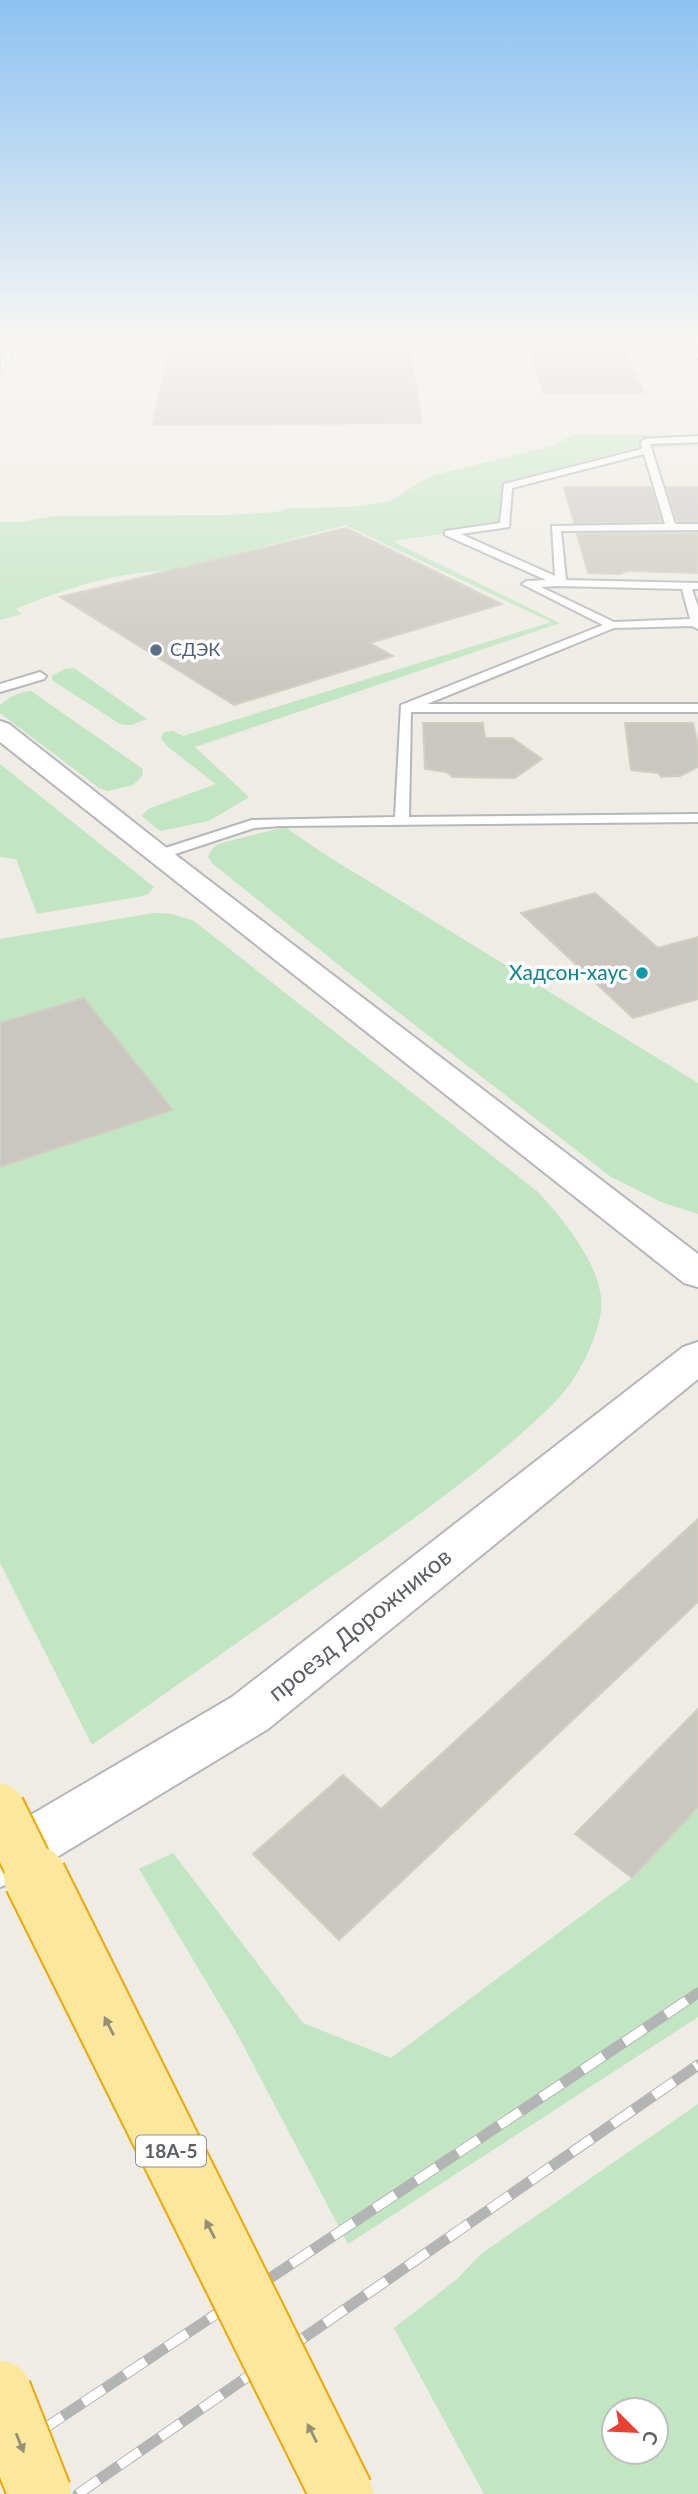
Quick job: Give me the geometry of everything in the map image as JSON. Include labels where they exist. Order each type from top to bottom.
[{"type":"highway","name":"18А-5","points":[[0,1808],[342,2494]]},
{"type":"highway","points":[[0,2392],[40,2494]]},
{"type":"main road","points":[[9,737],[698,1274]]},
{"type":"main road","name":"проезд Дорожников","points":[[0,1862],[250,1713],[698,1357]]},
{"type":"lane","points":[[561,583],[449,533],[505,524],[507,486],[615,458]]},
{"type":"lane","points":[[651,458],[671,527]]},
{"type":"lane","points":[[561,583],[556,527],[698,527]]},
{"type":"lane","points":[[405,708],[612,625],[697,624],[692,586],[527,584],[612,625]]},
{"type":"lane","points":[[0,688],[40,676]]},
{"type":"lane","points":[[405,708],[698,708]]},
{"type":"lane","points":[[402,821],[405,708]]},
{"type":"lane","points":[[158,855],[252,824],[698,818]]},
{"type":"green space","points":[[502,458],[595,458],[508,482],[505,525],[392,541],[560,623],[195,747],[249,797],[209,821],[160,831],[142,816],[148,809],[216,784],[168,747],[161,738],[164,732],[173,731],[183,736],[551,622],[345,525],[171,571],[131,574],[92,582],[16,609],[22,614],[0,620],[0,522],[20,522],[55,516],[228,515],[276,512],[290,508],[351,507],[390,501],[430,476]]},
{"type":"green space","points":[[74,668],[147,719],[131,725],[120,724],[52,680],[52,676],[64,669]]},
{"type":"green space","points":[[31,691],[143,769],[142,776],[133,785],[108,791],[99,788],[0,713],[0,705],[7,700]]},
{"type":"green space","points":[[0,764],[154,887],[148,894],[138,897],[37,914],[16,859],[0,857]]},
{"type":"green space","points":[[285,827],[321,852],[698,1083],[698,1214],[661,1202],[611,1177],[380,998],[213,864],[208,857],[218,844]]},
{"type":"green space","points":[[153,913],[172,914],[194,921],[538,1192],[571,1231],[590,1263],[601,1296],[601,1311],[590,1349],[570,1384],[553,1404],[502,1450],[391,1535],[92,1745],[0,1563],[0,939]]},
{"type":"green space","points":[[698,1807],[698,2017],[348,2244],[235,2030],[139,1869],[173,1853],[303,2023],[391,2058],[632,1878]]},
{"type":"green space","points":[[698,2104],[698,2494],[484,2494],[394,2328],[456,2280],[481,2254]]},
{"type":"building","points":[[564,487],[651,487],[661,521],[574,523]]},
{"type":"building","points":[[666,487],[698,487],[698,521],[677,521]]},
{"type":"building","points":[[346,528],[502,604],[370,643],[393,656],[234,705],[60,597]]},
{"type":"building","points":[[698,533],[698,573],[627,571],[619,574],[588,573],[577,534]]},
{"type":"building","points":[[423,723],[483,723],[485,738],[512,738],[542,759],[515,778],[453,777],[446,772],[425,769]]},
{"type":"building","points":[[625,723],[693,723],[698,745],[698,767],[680,776],[661,777],[658,773],[631,770]]},
{"type":"building","name":"Хадсон-хаус","points":[[595,893],[658,948],[698,937],[698,999],[633,1018],[521,913]]},
{"type":"building","points":[[84,998],[173,1110],[0,1167],[0,1023]]},
{"type":"building","points":[[698,1519],[698,1602],[339,1940],[253,1854],[343,1775],[381,1809]]},
{"type":"building","points":[[698,1709],[698,1807],[632,1878],[575,1834]]},
{"type":"railway","points":[[0,2458],[698,1993]]},
{"type":"railway","points":[[78,2494],[698,2065]]},
{"type":"place","name":"СДЭК","points":[[156,650]]},
{"type":"place","name":"Хадсон-хаус","points":[[642,973]]}]
